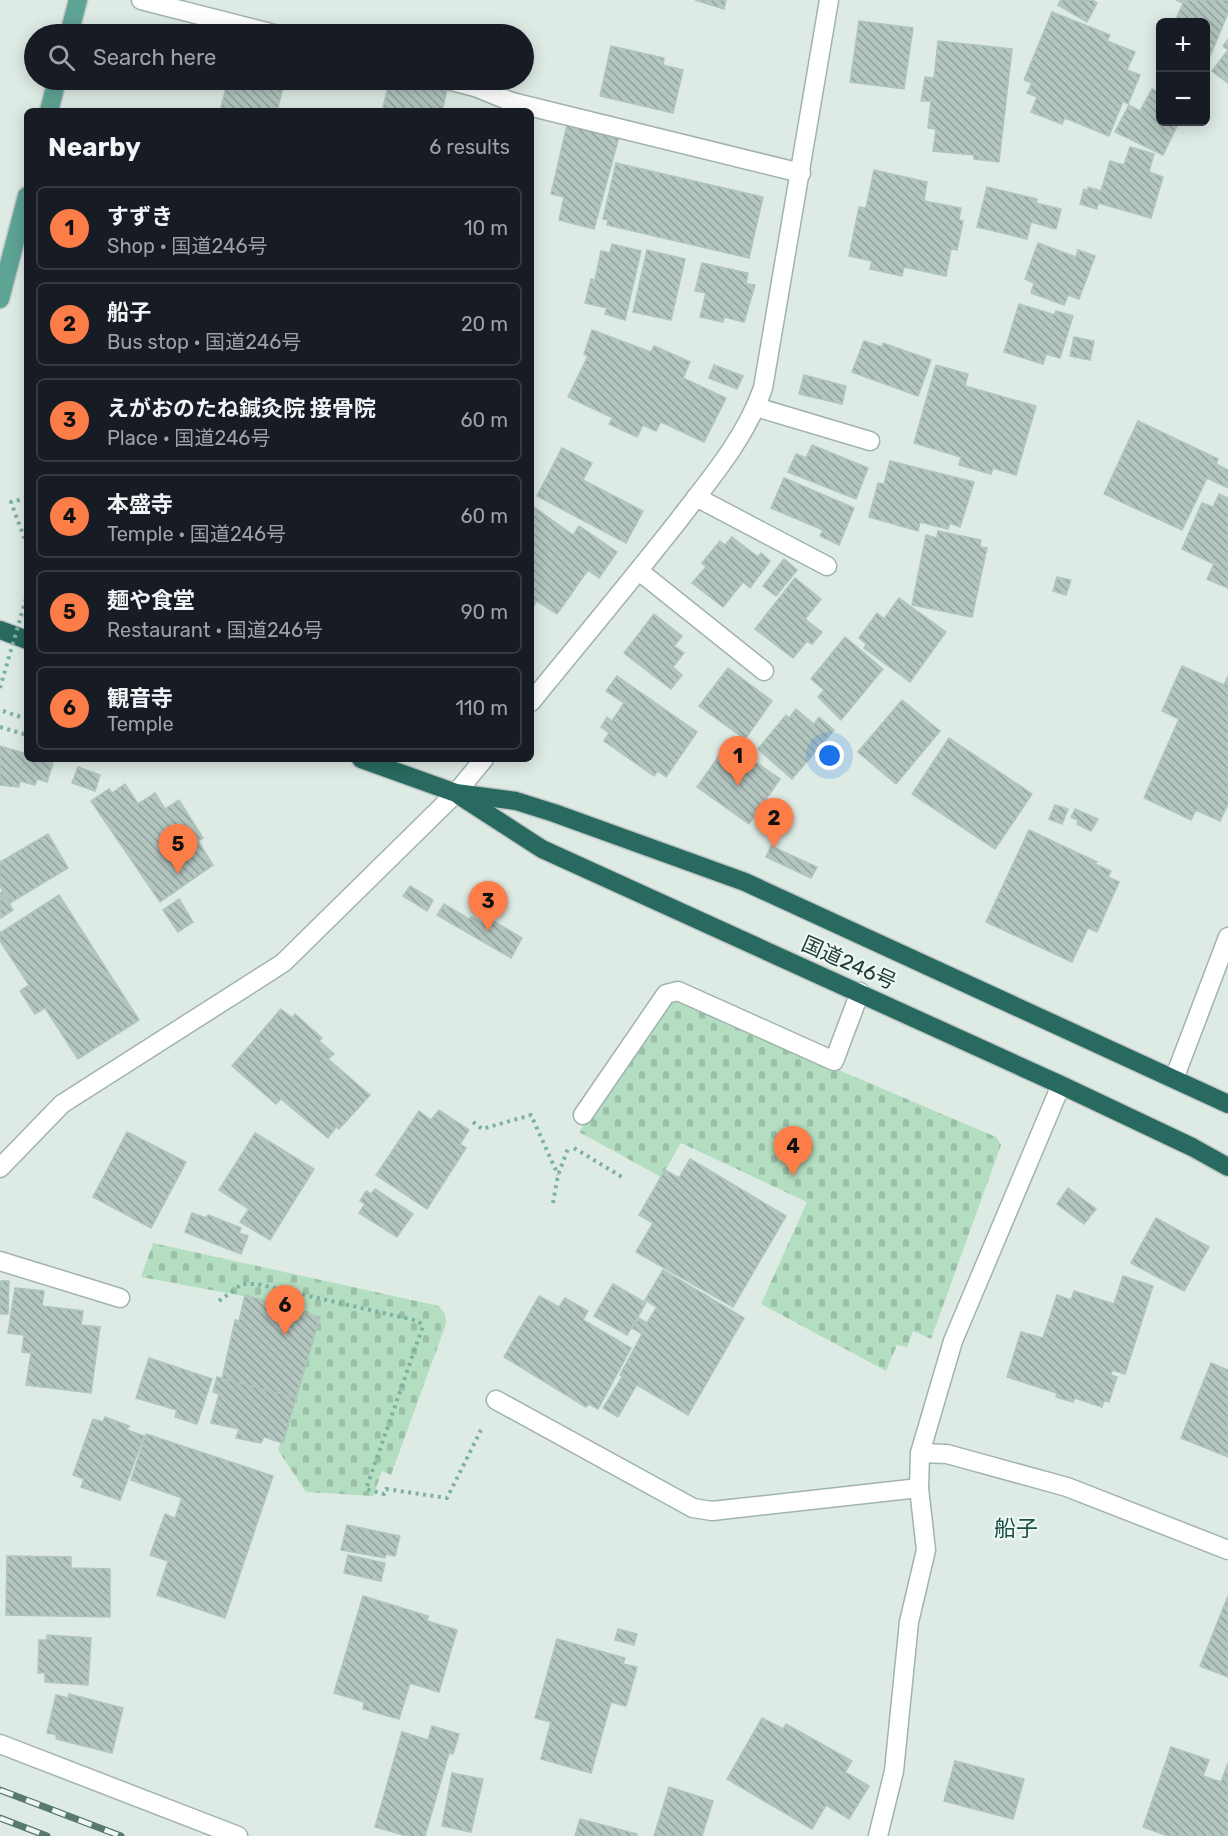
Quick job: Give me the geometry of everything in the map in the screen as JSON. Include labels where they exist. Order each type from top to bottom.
[{"type":"highway","points":[[0,630],[24,639]]},
{"type":"highway","name":"国道246号","points":[[369,762],[456,794],[542,849],[1061,1085],[1192,1147],[1228,1167]]},
{"type":"highway","name":"国道246号","points":[[456,794],[516,801],[745,882],[1228,1104]]},
{"type":"main road","points":[[72,24],[78,0]]},
{"type":"main road","points":[[50,108],[54,90]]},
{"type":"main road","points":[[0,299],[24,207]]},
{"type":"street","points":[[141,0],[235,24]]},
{"type":"street","points":[[534,698],[639,571],[725,460],[756,407],[763,388],[829,0]]},
{"type":"street","points":[[482,90],[512,102],[801,173]]},
{"type":"street","points":[[756,407],[870,441]]},
{"type":"street","points":[[696,497],[827,566]]},
{"type":"street","points":[[639,571],[764,671]]},
{"type":"street","points":[[0,1168],[62,1104],[141,1051],[283,963],[456,794],[482,762]]},
{"type":"street","points":[[1174,1079],[1228,937]]},
{"type":"street","points":[[583,1115],[666,994],[678,991],[834,1061],[860,992]]},
{"type":"street","points":[[878,1836],[894,1771],[909,1622],[926,1550],[919,1488],[920,1453],[953,1341],[1061,1085]]},
{"type":"street","points":[[0,1261],[120,1298]]},
{"type":"street","points":[[496,1400],[693,1509],[712,1511],[919,1488]]},
{"type":"street","points":[[920,1453],[947,1454],[1067,1487],[1228,1550]]},
{"type":"street","points":[[0,1744],[238,1836]]},
{"type":"path","points":[[24,499],[11,502],[24,537]]},
{"type":"path","points":[[0,688],[24,605]]},
{"type":"path","points":[[3,711],[24,718]]},
{"type":"path","points":[[0,727],[24,734]]},
{"type":"path","points":[[473,1122],[482,1129],[531,1115],[558,1175]]},
{"type":"path","points":[[553,1203],[558,1175],[569,1146]]},
{"type":"path","points":[[219,1300],[242,1284],[257,1284],[418,1321],[423,1326],[366,1489],[384,1494],[386,1489],[447,1498],[496,1400]]},
{"type":"green space","points":[[664,1000],[676,1001],[996,1137],[1001,1145],[931,1339],[913,1331],[907,1347],[897,1345],[886,1371],[761,1304],[807,1202],[681,1143],[661,1177],[579,1132]]},
{"type":"green space","points":[[153,1243],[439,1306],[445,1314],[446,1324],[391,1475],[382,1471],[373,1496],[306,1492],[278,1450],[320,1319],[243,1296],[141,1277]]},
{"type":"building","points":[[695,0],[726,0],[724,9]]},
{"type":"building","points":[[1061,0],[1092,0],[1097,3],[1087,22],[1058,5]]},
{"type":"building","points":[[1176,0],[1228,0],[1228,13],[1210,56],[1210,18],[1177,18],[1183,3]]},
{"type":"building","points":[[1052,12],[1110,35],[1107,41],[1135,52],[1127,70],[1140,75],[1128,104],[1123,101],[1109,136],[1065,118],[1062,124],[1031,112],[1037,97],[1027,93],[1032,83],[1024,80]]},
{"type":"building","points":[[859,21],[913,28],[904,89],[850,82]]},
{"type":"building","points":[[1228,39],[1228,50],[1223,46]]},
{"type":"building","points":[[938,41],[1012,49],[999,162],[974,159],[974,155],[933,151],[936,129],[928,128],[931,101],[921,101],[925,77],[934,78]]},
{"type":"building","points":[[611,46],[664,58],[663,65],[683,70],[673,113],[600,96]]},
{"type":"building","points":[[1228,50],[1228,83],[1212,71]]},
{"type":"building","points":[[1152,89],[1156,91],[1156,126],[1177,126],[1163,155],[1115,132],[1129,105],[1140,111]]},
{"type":"building","points":[[225,90],[282,90],[278,108],[221,108]]},
{"type":"building","points":[[387,90],[447,90],[443,108],[383,108]]},
{"type":"building","points":[[567,125],[619,137],[594,229],[559,220],[564,197],[551,194]]},
{"type":"building","points":[[1130,147],[1154,154],[1149,172],[1163,177],[1151,218],[1098,203],[1097,209],[1080,204],[1084,189],[1088,191],[1088,187],[1101,191],[1110,161],[1124,165]]},
{"type":"building","points":[[616,163],[763,197],[749,258],[607,225],[608,220],[603,219]]},
{"type":"building","points":[[874,170],[927,182],[924,201],[961,208],[959,220],[963,221],[957,250],[951,249],[946,276],[904,267],[902,276],[870,269],[872,261],[849,256],[859,207],[866,208]]},
{"type":"building","points":[[987,187],[1037,199],[1036,203],[1061,209],[1056,229],[1031,222],[1027,239],[977,227]]},
{"type":"building","points":[[1038,243],[1076,257],[1078,250],[1095,256],[1079,299],[1068,295],[1064,305],[1031,293],[1034,283],[1025,279]]},
{"type":"building","points":[[612,244],[641,251],[625,320],[605,314],[607,308],[585,303],[591,279],[595,280],[601,251],[610,253]]},
{"type":"building","points":[[647,250],[685,259],[671,320],[633,312]]},
{"type":"building","points":[[702,263],[748,273],[746,284],[755,285],[744,322],[724,317],[723,322],[700,317],[706,293],[695,291]]},
{"type":"building","points":[[1019,304],[1055,315],[1056,311],[1073,316],[1060,358],[1046,354],[1043,364],[1004,352]]},
{"type":"building","points":[[592,330],[651,352],[654,346],[690,362],[683,378],[726,398],[704,442],[661,422],[656,431],[643,425],[637,437],[609,424],[613,418],[568,397],[588,356],[584,354]]},
{"type":"building","points":[[1074,337],[1094,341],[1090,360],[1070,356]]},
{"type":"building","points":[[864,341],[882,347],[883,343],[931,360],[918,396],[852,372]]},
{"type":"building","points":[[714,365],[743,376],[737,389],[709,378]]},
{"type":"building","points":[[936,365],[968,374],[965,386],[1036,406],[1016,475],[993,468],[991,474],[959,465],[961,457],[914,443]]},
{"type":"building","points":[[804,375],[846,386],[842,404],[799,394]]},
{"type":"building","points":[[1138,421],[1218,459],[1216,464],[1228,470],[1228,488],[1207,478],[1182,530],[1104,494]]},
{"type":"building","points":[[812,445],[868,468],[856,499],[788,472],[796,454],[806,458]]},
{"type":"building","points":[[562,448],[592,463],[583,480],[643,511],[626,543],[537,496]]},
{"type":"building","points":[[890,461],[974,482],[960,527],[950,523],[948,529],[920,522],[918,531],[869,517],[878,483],[884,484]]},
{"type":"building","points":[[784,478],[854,508],[839,545],[820,536],[823,530],[771,508]]},
{"type":"building","points":[[1219,494],[1228,498],[1228,588],[1207,579],[1214,564],[1182,549],[1202,503],[1213,507]]},
{"type":"building","points":[[534,507],[573,535],[579,526],[617,552],[599,578],[588,570],[557,614],[537,601],[534,605]]},
{"type":"building","points":[[938,531],[981,540],[980,547],[987,548],[972,617],[912,605],[926,535],[937,538]]},
{"type":"building","points":[[732,537],[758,557],[761,553],[770,561],[750,588],[743,582],[723,607],[692,583],[706,567],[702,563],[720,541],[725,545]]},
{"type":"building","points":[[784,559],[797,570],[776,596],[763,586]]},
{"type":"building","points":[[1057,577],[1071,580],[1066,595],[1053,591]]},
{"type":"building","points":[[795,578],[821,599],[805,619],[822,632],[812,644],[807,641],[793,658],[755,629]]},
{"type":"building","points":[[899,598],[946,632],[910,682],[864,648],[866,644],[859,638],[877,613],[884,619]]},
{"type":"building","points":[[654,614],[682,636],[674,646],[684,653],[673,667],[682,675],[671,689],[624,653]]},
{"type":"building","points":[[845,637],[883,669],[841,720],[818,697],[824,690],[811,679]]},
{"type":"building","points":[[1182,666],[1224,685],[1228,676],[1228,804],[1220,821],[1196,810],[1191,820],[1144,798],[1179,719],[1162,711]]},
{"type":"building","points":[[728,668],[772,701],[745,739],[699,706]]},
{"type":"building","points":[[617,676],[697,732],[666,777],[658,771],[654,776],[604,741],[609,733],[601,727],[607,717],[612,721],[624,703],[606,691]]},
{"type":"building","points":[[902,700],[940,731],[896,784],[858,752]]},
{"type":"building","points":[[796,709],[814,724],[819,717],[834,730],[792,779],[758,749],[786,715],[789,718]]},
{"type":"building","points":[[949,738],[1032,794],[995,849],[912,794]]},
{"type":"building","points":[[728,743],[780,779],[749,824],[697,787]]},
{"type":"building","points":[[0,746],[24,753],[24,762],[53,763],[47,782],[37,779],[35,785],[20,781],[19,787],[0,785]]},
{"type":"building","points":[[78,767],[100,775],[95,791],[72,783]]},
{"type":"building","points":[[125,784],[138,804],[155,793],[165,809],[179,800],[203,838],[198,841],[213,865],[160,902],[91,801],[109,789],[112,793]]},
{"type":"building","points":[[1055,805],[1068,809],[1062,824],[1049,819]]},
{"type":"building","points":[[1075,809],[1098,819],[1091,831],[1077,824],[1078,820],[1071,817]]},
{"type":"building","points":[[1029,830],[1097,862],[1095,864],[1111,871],[1108,877],[1119,882],[1097,932],[1088,928],[1072,962],[986,922]]},
{"type":"building","points":[[48,834],[68,868],[10,903],[0,886],[0,862]]},
{"type":"building","points":[[771,846],[817,867],[811,878],[766,857]]},
{"type":"building","points":[[410,886],[433,900],[427,911],[403,896]]},
{"type":"building","points":[[2,892],[13,910],[1,918],[0,893]]},
{"type":"building","points":[[59,895],[139,1020],[78,1059],[45,1008],[35,1014],[20,991],[29,985],[0,941],[0,933]]},
{"type":"building","points":[[179,899],[193,922],[178,932],[163,910]]},
{"type":"building","points":[[444,904],[469,919],[471,917],[486,925],[490,919],[522,938],[511,958],[437,915]]},
{"type":"building","points":[[281,1009],[292,1018],[295,1014],[322,1038],[319,1041],[334,1054],[328,1059],[370,1095],[339,1129],[336,1127],[328,1138],[281,1099],[276,1104],[232,1066]]},
{"type":"building","points":[[439,1110],[469,1130],[460,1144],[466,1148],[427,1209],[376,1175],[419,1111],[431,1120]]},
{"type":"building","points":[[127,1132],[186,1162],[151,1228],[93,1197]]},
{"type":"building","points":[[255,1133],[314,1169],[270,1240],[240,1222],[249,1209],[219,1190]]},
{"type":"building","points":[[690,1159],[786,1216],[733,1307],[636,1252],[653,1223],[639,1215],[665,1170],[679,1178]]},
{"type":"building","points":[[1068,1188],[1096,1209],[1084,1224],[1057,1204]]},
{"type":"building","points":[[375,1189],[413,1214],[397,1237],[359,1213],[365,1204],[360,1201],[366,1191],[371,1194]]},
{"type":"building","points":[[192,1213],[206,1218],[208,1215],[241,1228],[239,1233],[248,1236],[241,1254],[185,1232]]},
{"type":"building","points":[[1156,1218],[1209,1247],[1184,1291],[1131,1263]]},
{"type":"building","points":[[663,1270],[744,1318],[688,1415],[620,1375],[642,1334],[632,1328],[639,1318],[647,1323],[657,1307],[645,1300]]},
{"type":"building","points":[[1123,1276],[1153,1286],[1125,1374],[1112,1370],[1111,1375],[1117,1377],[1109,1402],[1104,1401],[1102,1407],[1075,1398],[1073,1402],[1056,1397],[1057,1393],[1007,1377],[1021,1332],[1043,1338],[1057,1295],[1071,1300],[1074,1291],[1114,1304]]},
{"type":"building","points":[[0,1281],[9,1281],[8,1314],[0,1314]]},
{"type":"building","points":[[613,1284],[646,1303],[627,1335],[594,1316]]},
{"type":"building","points":[[15,1288],[44,1291],[42,1306],[83,1311],[81,1325],[100,1327],[91,1393],[26,1385],[31,1353],[22,1352],[24,1335],[8,1333]]},
{"type":"building","points":[[245,1295],[320,1317],[296,1398],[222,1379],[235,1320],[239,1321]]},
{"type":"building","points":[[539,1296],[559,1307],[565,1298],[588,1311],[583,1320],[631,1348],[598,1409],[589,1404],[586,1407],[504,1357]]},
{"type":"building","points":[[149,1358],[212,1379],[197,1424],[175,1417],[177,1410],[136,1398]]},
{"type":"building","points":[[1211,1363],[1228,1370],[1228,1457],[1181,1438]]},
{"type":"building","points":[[217,1377],[296,1398],[283,1443],[264,1437],[261,1443],[236,1438],[239,1429],[211,1423],[219,1394],[213,1392]]},
{"type":"building","points":[[622,1377],[636,1386],[618,1417],[603,1408]]},
{"type":"building","points":[[105,1417],[129,1426],[127,1430],[144,1436],[120,1500],[81,1487],[84,1479],[73,1475],[93,1419],[103,1422]]},
{"type":"building","points":[[146,1434],[273,1476],[225,1618],[157,1595],[168,1561],[150,1555],[165,1514],[175,1518],[182,1498],[131,1480]]},
{"type":"building","points":[[347,1525],[400,1536],[395,1556],[386,1554],[385,1558],[341,1550]]},
{"type":"building","points":[[348,1555],[385,1563],[381,1581],[344,1573]]},
{"type":"building","points":[[7,1556],[71,1557],[71,1568],[110,1569],[110,1617],[6,1615]]},
{"type":"building","points":[[363,1596],[428,1616],[427,1621],[457,1630],[439,1692],[410,1683],[399,1719],[363,1709],[364,1702],[334,1693]]},
{"type":"building","points":[[1228,1596],[1228,1677],[1200,1666]]},
{"type":"building","points":[[618,1629],[637,1634],[634,1645],[615,1640]]},
{"type":"building","points":[[47,1635],[91,1638],[88,1685],[45,1682],[45,1673],[38,1673],[39,1640],[47,1640]]},
{"type":"building","points":[[557,1639],[625,1658],[623,1664],[637,1667],[626,1706],[611,1702],[591,1773],[541,1759],[551,1722],[535,1718]]},
{"type":"building","points":[[69,1694],[123,1708],[112,1753],[56,1739],[57,1735],[47,1733],[56,1695],[68,1698]]},
{"type":"building","points":[[762,1718],[783,1729],[786,1724],[852,1761],[845,1772],[869,1786],[849,1819],[826,1805],[812,1829],[727,1779]]},
{"type":"building","points":[[432,1726],[459,1734],[453,1754],[449,1753],[425,1836],[407,1836],[375,1827],[402,1732],[428,1740]]},
{"type":"building","points":[[1171,1747],[1209,1760],[1203,1776],[1221,1782],[1228,1763],[1228,1836],[1168,1836],[1143,1827]]},
{"type":"building","points":[[955,1761],[1024,1779],[1013,1819],[944,1801]]},
{"type":"building","points":[[452,1773],[483,1779],[471,1832],[442,1826]]},
{"type":"building","points":[[669,1787],[713,1801],[702,1836],[654,1836]]},
{"type":"building","points":[[580,1819],[637,1834],[636,1836],[575,1836]]},
{"type":"railway","points":[[0,1790],[121,1836]]},
{"type":"railway","points":[[0,1818],[47,1836]]},
{"type":"place","name":"すずき","points":[[738,786]]},
{"type":"place","name":"船子","points":[[774,848]]},
{"type":"place","name":"麺や食堂","points":[[178,874]]},
{"type":"place","name":"えがおのたね鍼灸院 接骨院","points":[[488,931]]},
{"type":"place","name":"本盛寺","points":[[793,1176]]},
{"type":"place","name":"観音寺","points":[[285,1335]]},
{"type":"district","name":"船子","points":[[1016,1528]]}]
